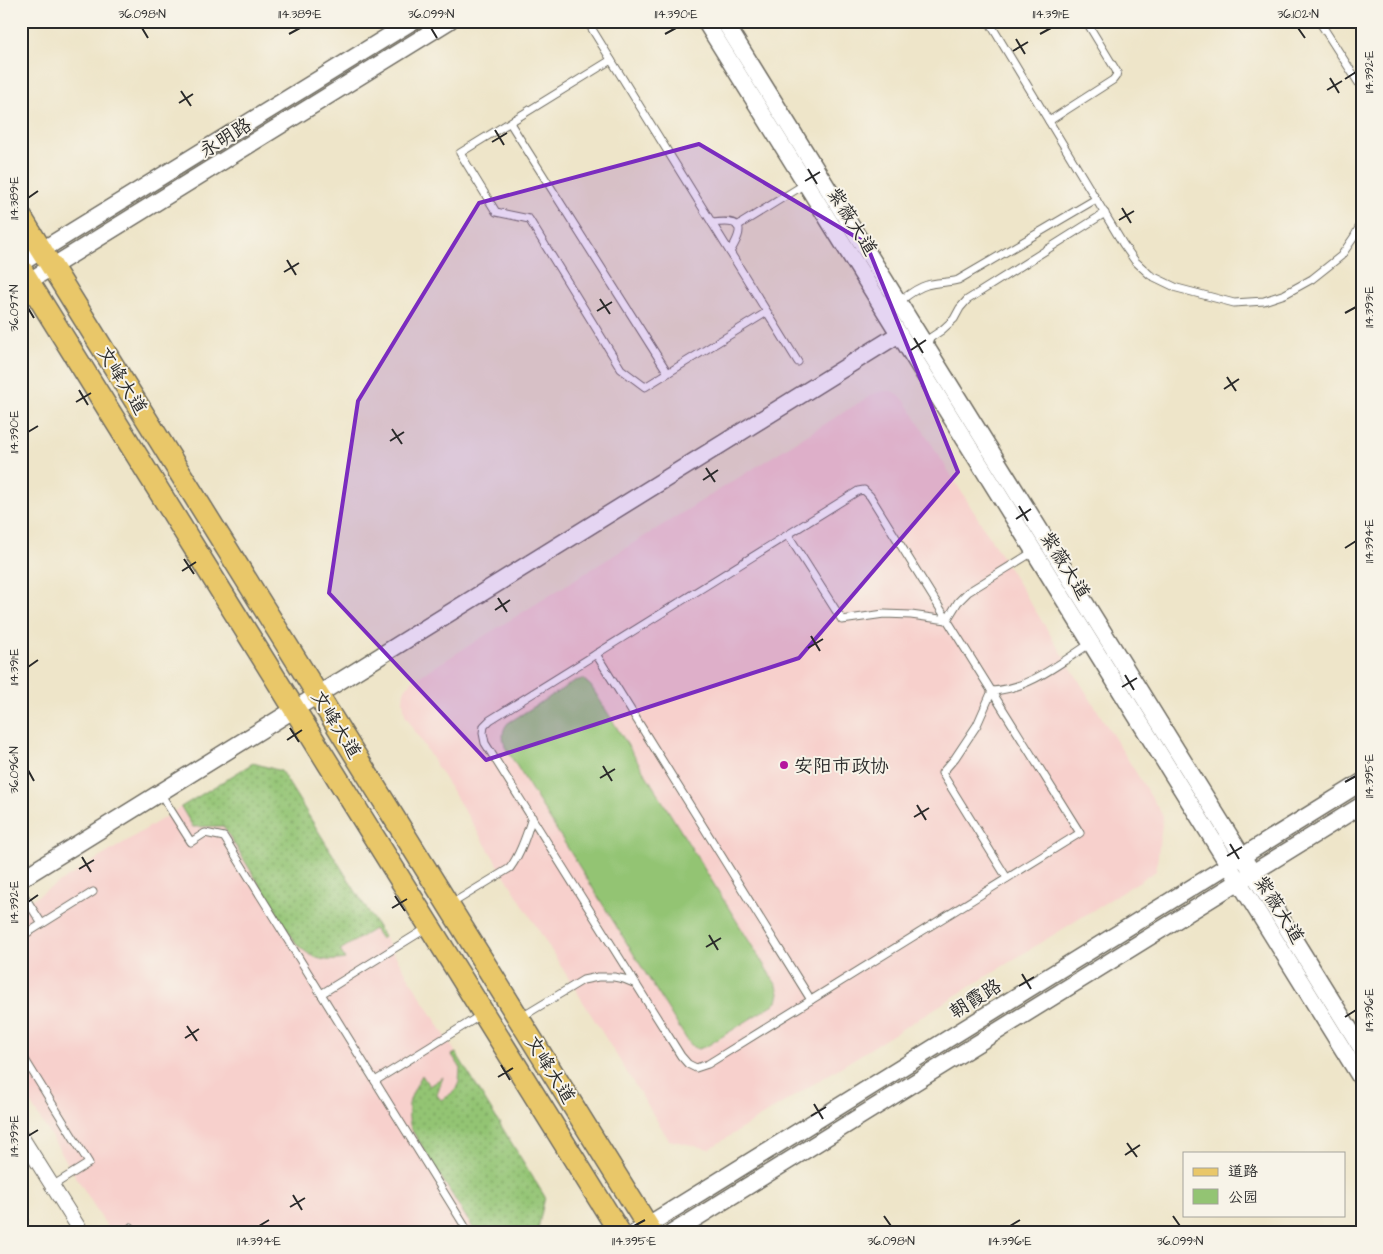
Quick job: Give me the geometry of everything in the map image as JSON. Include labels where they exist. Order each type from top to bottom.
[{"type":"main road","name":"文峰大道","points":[[21,217],[520,1019],[645,1230]]},
{"type":"main road","name":"文峰大道","points":[[23,275],[620,1233]]},
{"type":"street","name":"永明路","points":[[23,275],[413,21]]},
{"type":"street","name":"永明路","points":[[47,258],[449,21]]},
{"type":"street","name":"紫薇大道","points":[[705,21],[1091,643],[1236,860]]},
{"type":"street","name":"紫薇大道","points":[[724,21],[924,342],[1236,860],[1362,1080]]},
{"type":"street","points":[[21,879],[899,334]]},
{"type":"street","name":"朝霞路","points":[[645,1230],[1362,782]]},
{"type":"street","points":[[672,1233],[1362,805]]},
{"type":"street","name":"紫薇大道","points":[[1246,877],[1362,1049]]},
{"type":"street","points":[[21,1136],[82,1233]]},
{"type":"lane","points":[[588,21],[798,362]]},
{"type":"lane","points":[[1049,121],[1113,80],[1116,76],[1116,72],[1086,21]]},
{"type":"lane","points":[[1319,21],[1362,88]]},
{"type":"lane","points":[[991,25],[1135,261],[1150,275],[1177,288],[1234,303],[1264,301],[1285,294],[1312,279],[1341,256],[1354,238],[1362,222]]},
{"type":"lane","points":[[611,60],[460,153],[496,212],[528,219],[621,369],[646,387],[767,312]]},
{"type":"lane","points":[[510,122],[668,373]]},
{"type":"lane","points":[[737,226],[806,184]]},
{"type":"lane","points":[[898,302],[926,285],[958,280],[1096,198]]},
{"type":"lane","points":[[924,342],[954,319],[967,300],[1105,212]]},
{"type":"lane","points":[[712,223],[726,221],[737,226],[739,229],[740,234],[730,252]]},
{"type":"lane","points":[[864,490],[870,496],[948,620],[1080,833],[708,1064],[696,1068],[688,1064],[681,1056],[485,742],[484,726],[490,720],[858,491],[864,490]]},
{"type":"lane","points":[[788,534],[842,620],[884,614],[911,615],[948,620]]},
{"type":"lane","points":[[948,620],[958,602],[968,592],[1034,551]]},
{"type":"lane","points":[[992,692],[1030,682],[1091,643]]},
{"type":"lane","points":[[596,654],[811,1000]]},
{"type":"lane","points":[[992,692],[977,725],[955,758],[942,773],[1008,878]]},
{"type":"lane","points":[[160,793],[190,842],[205,833],[224,837],[469,1233]]},
{"type":"lane","points":[[449,905],[510,868],[526,836],[532,817]]},
{"type":"lane","points":[[21,891],[42,924]]},
{"type":"lane","points":[[21,936],[93,892]]},
{"type":"lane","points":[[321,994],[430,926]]},
{"type":"lane","points":[[520,1019],[583,980],[598,977],[614,977],[636,984]]},
{"type":"lane","points":[[375,1081],[484,1014]]},
{"type":"lane","points":[[21,1053],[90,1163],[52,1186]]},
{"type":"highlighted area","points":[[699,144],[866,243],[958,472],[799,658],[486,760],[329,593],[358,401],[479,203]]},
{"type":"shaded area","name":"安阳市政协","points":[[891,391],[905,401],[1163,816],[1156,871],[709,1149],[669,1140],[405,715],[404,691],[412,681],[873,394]]},
{"type":"shaded area","points":[[253,763],[281,771],[545,1197],[537,1233],[111,1233],[21,1088],[21,906]]},
{"type":"green space","points":[[583,679],[591,686],[777,986],[779,993],[777,1002],[707,1046],[698,1049],[693,1047],[687,1040],[505,747],[503,732],[508,723],[575,681]]},
{"type":"green space","points":[[253,763],[281,771],[384,937],[381,939],[374,929],[340,950],[345,959],[323,960],[311,955],[295,942],[223,826],[193,827],[181,807]]},
{"type":"green space","points":[[456,1053],[545,1197],[537,1233],[476,1233],[411,1129],[408,1113],[410,1101],[422,1075],[429,1086],[443,1077],[437,1095],[441,1100],[455,1091],[459,1082],[460,1067],[452,1055]]},
{"type":"place","name":"安阳市政协","points":[[784,765]]}]
